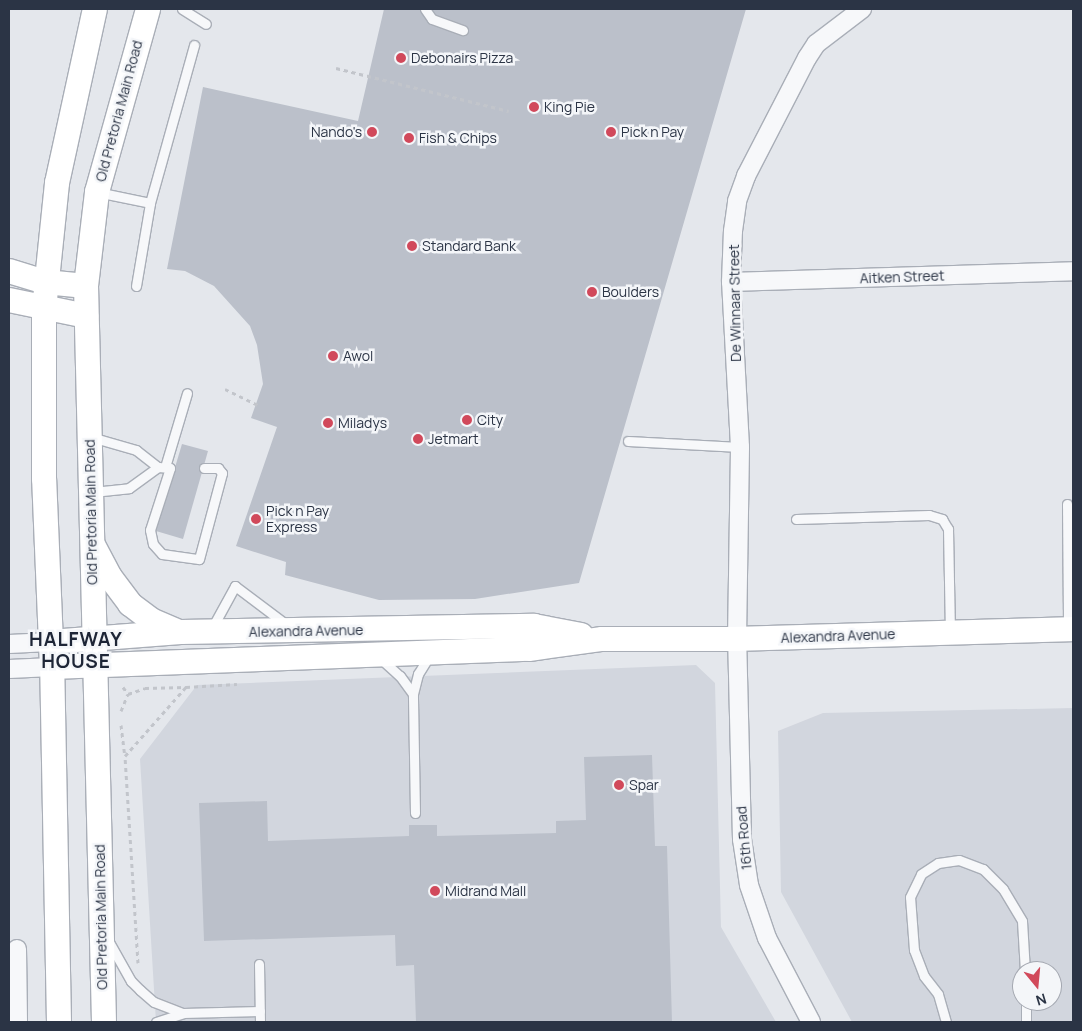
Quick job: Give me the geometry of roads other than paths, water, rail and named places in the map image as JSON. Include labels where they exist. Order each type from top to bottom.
[{"type":"main road","name":"Old Pretoria Main Road","points":[[104,1022],[90,539],[92,492],[86,286],[97,192],[148,9]]},
{"type":"main road","points":[[59,1022],[52,667],[44,479],[45,282],[57,182],[97,17]]},
{"type":"main road","points":[[9,271],[45,282],[86,286]]},
{"type":"main road","points":[[9,300],[44,309],[86,316]]},
{"type":"main road","points":[[90,539],[110,577],[130,604],[151,620],[181,632]]},
{"type":"main road","name":"Alexandra Avenue","points":[[50,642],[181,632],[534,626],[602,639]]},
{"type":"main road","name":"Alexandra Avenue","points":[[52,667],[95,663],[529,649],[602,639],[737,639],[1071,629]]},
{"type":"street","name":"De Winnaar Street","points":[[737,639],[740,447],[731,282],[737,201],[746,176],[816,44],[862,9]]},
{"type":"street","name":"Aitken Street","points":[[731,282],[1073,271]]},
{"type":"street","name":"16th Road","points":[[737,639],[742,839],[749,885],[767,938],[811,1022]]},
{"type":"street","name":"Alexandra Avenue","points":[[9,644],[50,642]]},
{"type":"street","name":"Alexandra Avenue","points":[[9,669],[52,667]]},
{"type":"street","points":[[17,949],[18,1022]]},
{"type":"lane","points":[[182,9],[206,24]]},
{"type":"lane","points":[[425,9],[432,19],[463,30]]},
{"type":"lane","points":[[136,286],[150,203],[194,45]]},
{"type":"lane","points":[[97,192],[150,203]]},
{"type":"lane","points":[[188,393],[150,530],[153,544],[162,554],[199,559],[222,473],[218,468],[204,468]]},
{"type":"lane","points":[[90,437],[136,450],[167,467]]},
{"type":"lane","points":[[628,441],[740,447]]},
{"type":"lane","points":[[92,492],[129,488],[167,467]]},
{"type":"lane","points":[[1068,504],[1071,629]]},
{"type":"lane","points":[[796,519],[929,515],[942,519],[948,529],[950,633]]},
{"type":"lane","points":[[210,633],[235,586],[295,631]]},
{"type":"lane","points":[[415,813],[413,694],[418,674],[432,652]]},
{"type":"lane","points":[[375,654],[400,676],[413,694]]},
{"type":"lane","points":[[946,1022],[938,994],[924,976],[914,950],[910,897],[921,874],[938,863],[959,860],[982,869],[1003,889],[1022,922],[1024,961]]},
{"type":"lane","points":[[102,929],[131,981],[154,1002],[183,1013]]},
{"type":"lane","points":[[259,964],[260,1022]]},
{"type":"lane","points":[[156,1022],[183,1013],[260,1011]]},
{"type":"place","name":"Debonairs Pizza","points":[[401,58]]},
{"type":"place","name":"King Pie","points":[[534,107]]},
{"type":"place","name":"Nando's","points":[[372,132]]},
{"type":"place","name":"Pick n Pay","points":[[611,132]]},
{"type":"place","name":"Fish & Chips","points":[[409,138]]},
{"type":"place","name":"Standard Bank","points":[[412,246]]},
{"type":"place","name":"Boulders","points":[[592,292]]},
{"type":"place","name":"Awol","points":[[333,356]]},
{"type":"place","name":"City","points":[[467,420]]},
{"type":"place","name":"Miladys","points":[[328,423]]},
{"type":"place","name":"Jetmart","points":[[418,439]]},
{"type":"place","name":"Pick n Pay Express","points":[[256,519]]},
{"type":"place","name":"Spar","points":[[619,785]]},
{"type":"place","name":"Midrand Mall","points":[[435,891]]},
{"type":"district","name":"HALFWAY HOUSE","points":[[76,651]]}]
